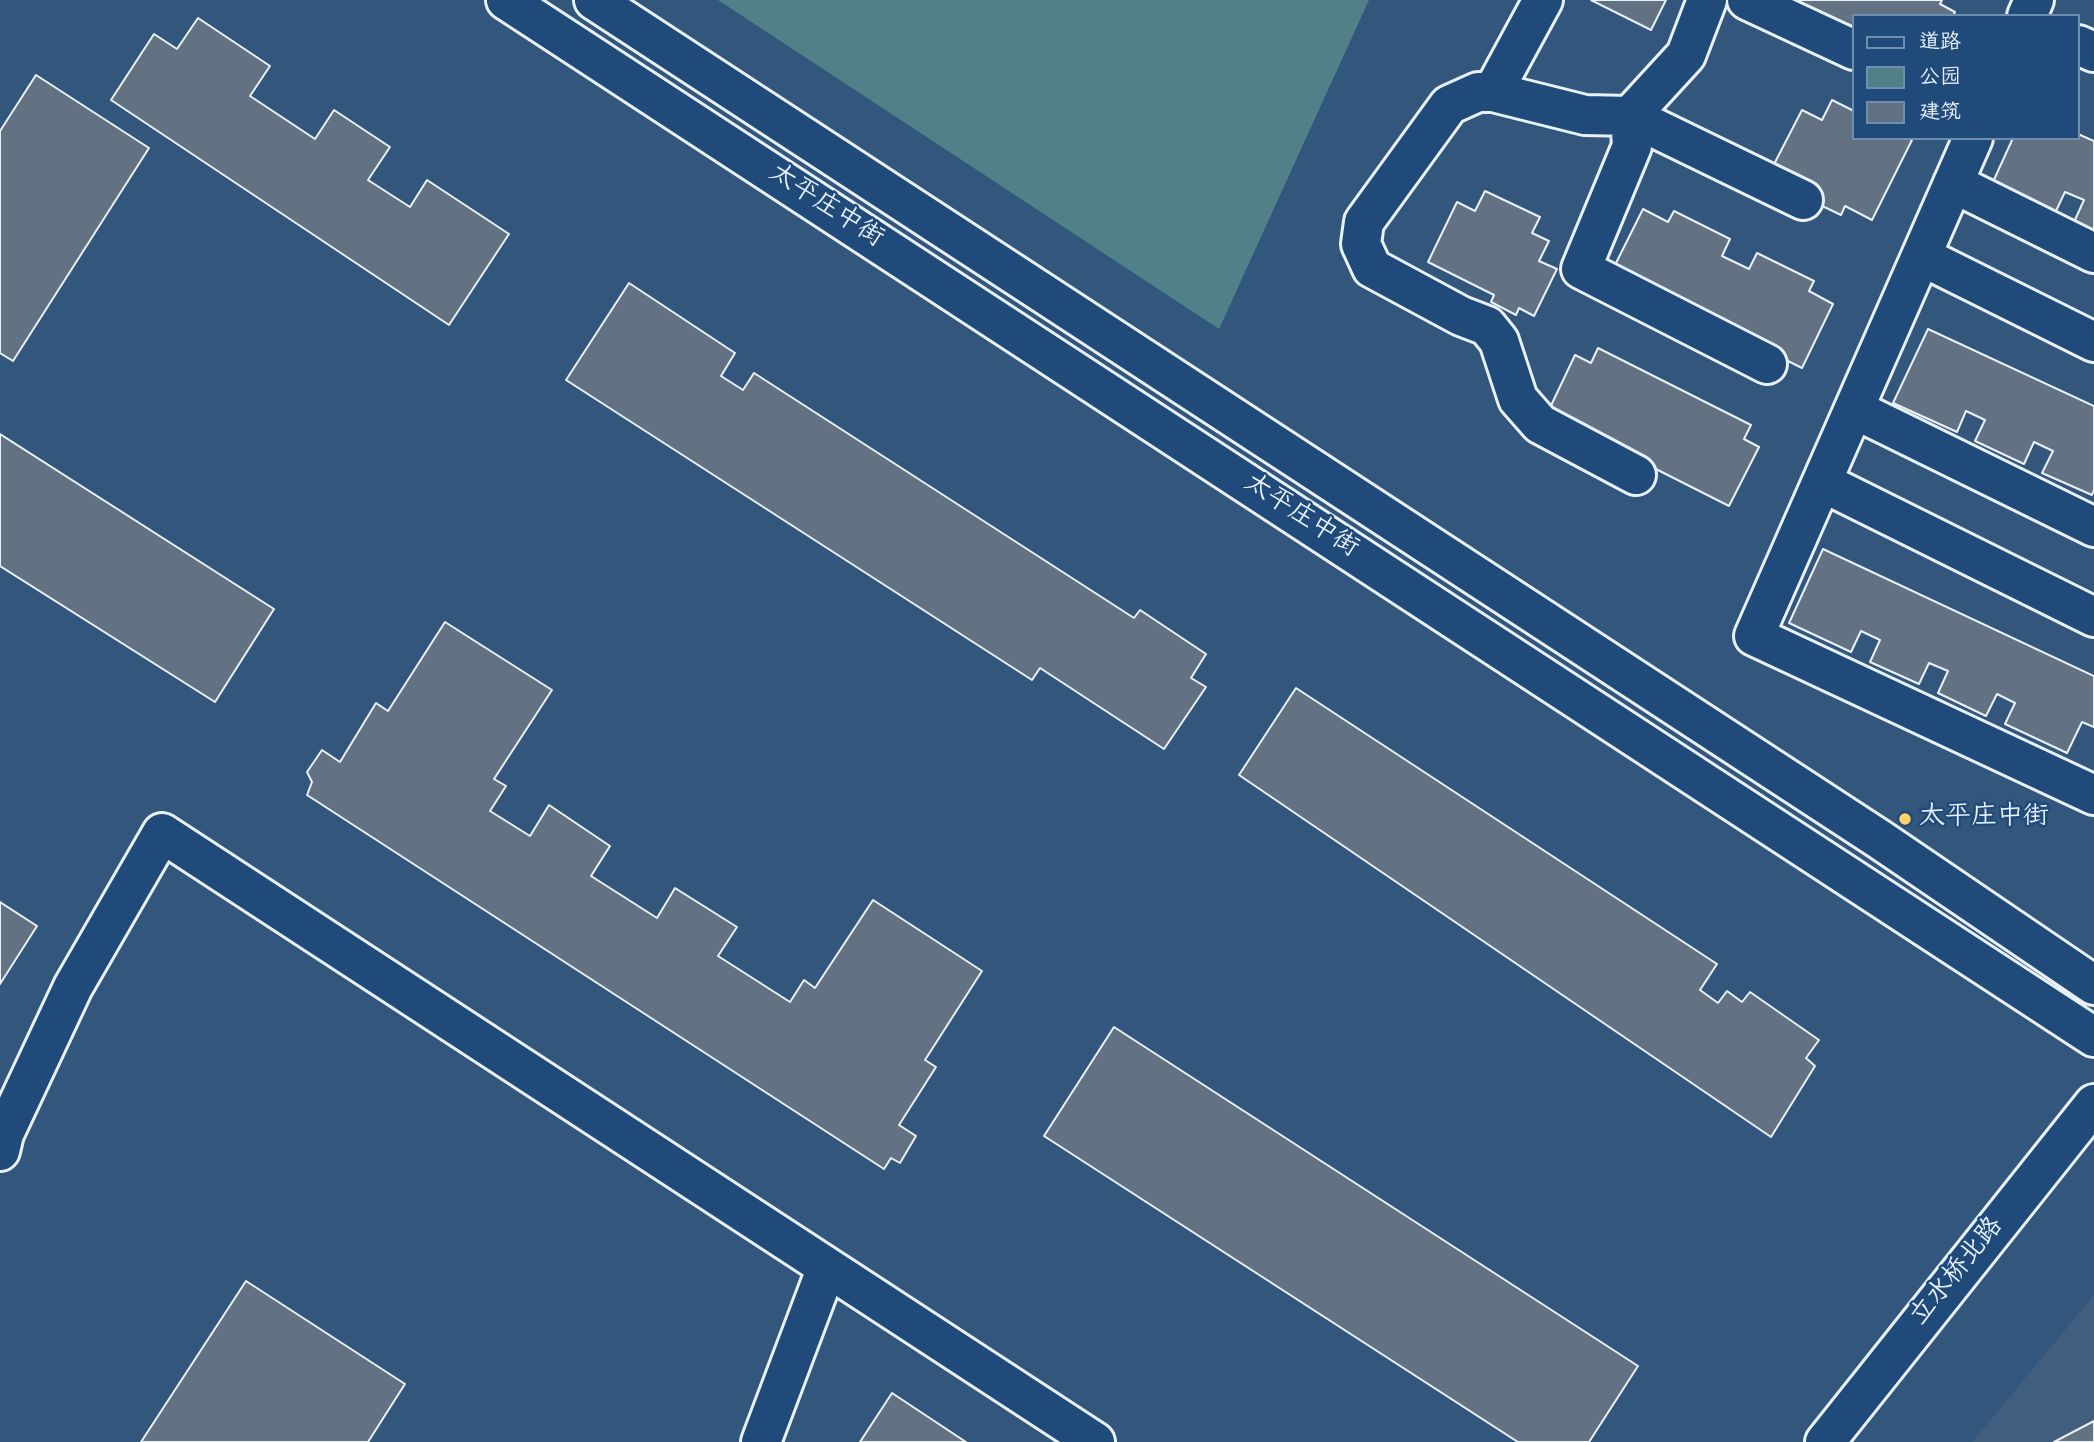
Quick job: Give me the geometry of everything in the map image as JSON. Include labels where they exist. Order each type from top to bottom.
[{"type":"main road","name":"太平庄中街","points":[[506,0],[2094,1037]]},
{"type":"main road","name":"太平庄中街","points":[[594,0],[1867,832],[2094,985]]},
{"type":"main road","points":[[1493,92],[1543,0]]},
{"type":"main road","points":[[1707,0],[1686,55],[1630,116],[1632,146],[1581,269],[1767,363]]},
{"type":"main road","points":[[1746,0],[1853,50]]},
{"type":"main road","points":[[1636,475],[1540,424],[1518,399],[1499,341],[1486,326],[1461,316],[1372,268],[1361,244],[1364,222],[1449,105],[1478,92],[1493,92],[1585,116],[1630,116],[1803,201]]},
{"type":"main road","points":[[1972,140],[1754,636],[2094,795]]},
{"type":"main road","points":[[1953,183],[2094,253]]},
{"type":"main road","points":[[1921,256],[2094,342]]},
{"type":"main road","points":[[1854,408],[2094,527]]},
{"type":"main road","points":[[1822,482],[2094,617]]},
{"type":"main road","points":[[0,1150],[4,1133],[73,988],[162,833],[1095,1442]]},
{"type":"main road","name":"立水桥北路","points":[[1825,1442],[2094,1104]]},
{"type":"main road","points":[[761,1442],[827,1267]]},
{"type":"shaded area","points":[[2094,1295],[2094,1442],[1972,1442]]},
{"type":"green space","points":[[718,0],[1369,0],[1219,329]]},
{"type":"building","points":[[1591,0],[1666,0],[1651,30]]},
{"type":"building","points":[[1783,0],[1942,0],[1940,4],[1955,12],[1853,14],[1853,35]]},
{"type":"building","points":[[198,18],[270,66],[250,96],[315,139],[334,110],[390,147],[368,180],[410,207],[427,180],[509,234],[449,325],[111,100],[154,34],[177,49]]},
{"type":"building","points":[[36,75],[149,148],[13,361],[0,353],[0,131]]},
{"type":"building","points":[[1832,100],[1853,110],[1853,140],[1912,140],[1872,220],[1845,206],[1841,215],[1816,203],[1771,170],[1802,110],[1822,120]]},
{"type":"building","points":[[2080,135],[2094,141],[2094,231],[2074,222],[2084,200],[2065,192],[2055,213],[1992,184],[2012,140],[2080,140]]},
{"type":"building","points":[[1485,191],[1540,217],[1532,233],[1549,241],[1539,261],[1557,269],[1534,316],[1519,308],[1516,315],[1491,302],[1494,295],[1428,262],[1457,202],[1475,211]]},
{"type":"building","points":[[1643,209],[1668,222],[1674,211],[1730,239],[1722,256],[1749,269],[1757,253],[1814,281],[1809,291],[1833,304],[1802,368],[1611,273]]},
{"type":"building","points":[[629,283],[735,353],[721,376],[743,390],[754,373],[1134,618],[1140,610],[1206,654],[1191,678],[1206,687],[1164,749],[1040,668],[1032,680],[566,380]]},
{"type":"building","points":[[1928,329],[2094,406],[2092,495],[2042,473],[2053,451],[2034,442],[2024,464],[1975,441],[1985,420],[1966,411],[1957,432],[1893,403]]},
{"type":"building","points":[[1598,348],[1751,425],[1744,439],[1759,447],[1729,506],[1547,414],[1575,355],[1591,363]]},
{"type":"building","points":[[0,434],[274,609],[215,702],[0,566]]},
{"type":"building","points":[[1823,549],[2094,676],[2094,727],[2082,722],[2067,753],[2005,724],[2015,703],[1997,694],[1986,716],[1938,693],[1948,671],[1929,663],[1919,684],[1870,662],[1880,640],[1861,631],[1851,652],[1789,623]]},
{"type":"building","points":[[445,622],[552,690],[494,779],[506,786],[490,811],[530,836],[549,805],[610,846],[591,876],[657,918],[675,888],[737,927],[718,956],[790,1002],[804,980],[815,988],[873,900],[982,971],[925,1060],[936,1067],[899,1125],[916,1136],[900,1163],[891,1158],[884,1169],[307,795],[312,782],[307,772],[322,750],[340,762],[376,703],[388,711]]},
{"type":"building","points":[[1296,688],[1717,964],[1700,990],[1718,1003],[1727,991],[1742,1002],[1750,992],[1819,1040],[1806,1058],[1815,1066],[1771,1137],[1239,775]]},
{"type":"building","points":[[0,902],[37,926],[0,984]]},
{"type":"building","points":[[1114,1027],[1638,1366],[1589,1442],[1518,1442],[1044,1136]]},
{"type":"building","points":[[246,1281],[405,1384],[368,1442],[141,1442]]},
{"type":"building","points":[[892,1393],[966,1442],[860,1442]]},
{"type":"building","points":[[2094,1421],[2094,1442],[2054,1442]]},
{"type":"place","name":"太平庄中街","points":[[1905,819]]}]
